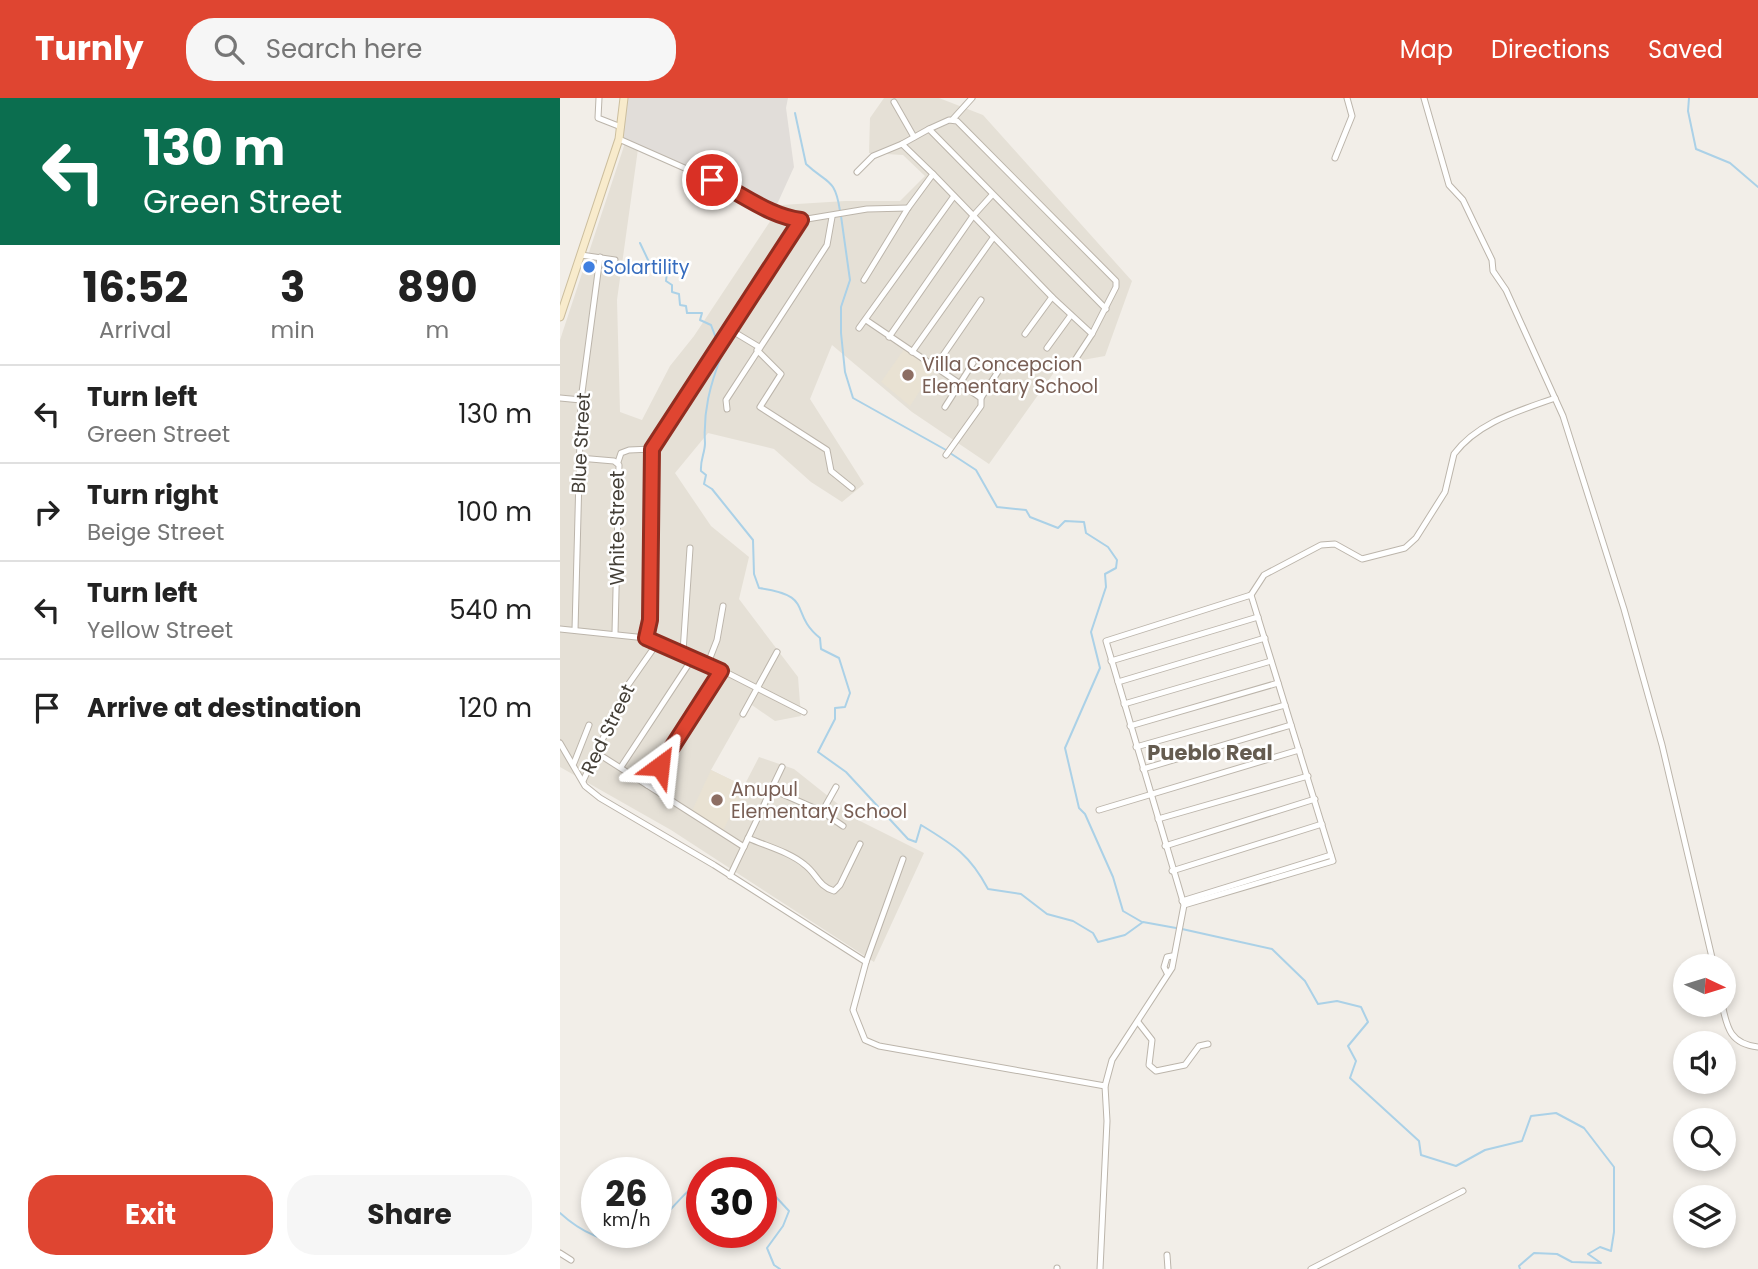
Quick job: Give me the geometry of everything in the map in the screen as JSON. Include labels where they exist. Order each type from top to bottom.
[{"type":"street","points":[[599,98],[598,118],[621,127]]},
{"type":"street","points":[[560,317],[620,139],[624,98]]},
{"type":"street","points":[[857,172],[873,156],[953,119],[972,98]]},
{"type":"street","points":[[1335,159],[1352,116],[1347,98]]},
{"type":"street","points":[[1424,98],[1449,185],[1463,200],[1492,260],[1493,271],[1506,290],[1522,332],[1555,398],[1628,620],[1673,787],[1711,954]]},
{"type":"street","points":[[894,102],[914,137]]},
{"type":"street","points":[[953,119],[966,128],[1116,281],[1105,309],[1075,360]]},
{"type":"street","points":[[929,129],[1105,309]]},
{"type":"street","points":[[620,139],[741,193],[771,212],[801,220],[834,217],[867,209],[908,208]]},
{"type":"street","points":[[902,144],[993,238],[1092,334]]},
{"type":"street","points":[[864,280],[908,208],[933,174]]},
{"type":"street","points":[[889,337],[973,216],[992,195]]},
{"type":"street","points":[[859,328],[954,196]]},
{"type":"street","points":[[727,408],[726,400],[827,245],[834,217]]},
{"type":"street","points":[[646,638],[650,620],[652,449],[801,220]]},
{"type":"street","points":[[912,352],[993,238]]},
{"type":"street","points":[[581,255],[615,260]]},
{"type":"street","name":"Blue Street","points":[[575,630],[581,400],[600,257]]},
{"type":"street","points":[[1025,334],[1052,297]]},
{"type":"street","points":[[935,367],[981,300]]},
{"type":"street","points":[[1047,348],[1071,315]]},
{"type":"street","points":[[866,320],[981,398]]},
{"type":"street","points":[[729,329],[758,349],[781,374],[760,407],[827,450],[831,471],[852,488]]},
{"type":"street","points":[[946,407],[973,362]]},
{"type":"street","points":[[946,455],[981,406],[981,398],[999,370]]},
{"type":"street","points":[[560,398],[581,400]]},
{"type":"street","points":[[1100,1269],[1107,1121],[1105,1086],[1112,1060],[1165,983],[1167,973],[1172,968],[1183,903],[1111,661],[1107,639],[1251,595],[1264,575],[1321,545],[1335,544],[1362,559],[1405,548],[1440,502],[1458,448],[1494,421],[1555,398]]},
{"type":"street","points":[[618,462],[621,453],[652,449]]},
{"type":"street","name":"White Street","points":[[579,458],[618,462],[619,546],[615,634]]},
{"type":"street","points":[[683,652],[685,588],[690,548]]},
{"type":"street","points":[[1183,903],[1333,861],[1251,595]]},
{"type":"street","points":[[708,663],[717,640],[723,606]]},
{"type":"street","points":[[1111,661],[1258,617]]},
{"type":"street","points":[[560,629],[646,638],[658,642],[694,656],[804,712]]},
{"type":"street","points":[[1118,682],[1265,638]]},
{"type":"street","name":"Red Street","points":[[583,781],[628,685],[658,642]]},
{"type":"street","points":[[743,714],[777,652]]},
{"type":"street","points":[[621,767],[694,656]]},
{"type":"street","points":[[1124,704],[1271,661]]},
{"type":"street","points":[[647,785],[721,671]]},
{"type":"street","points":[[1130,726],[1278,683]]},
{"type":"street","points":[[1136,747],[1285,705]]},
{"type":"street","points":[[574,763],[589,725]]},
{"type":"street","points":[[1143,769],[1291,725]]},
{"type":"street","points":[[560,743],[583,781],[600,798],[866,962]]},
{"type":"street","points":[[1099,810],[1299,750]]},
{"type":"street","points":[[597,753],[744,847]]},
{"type":"street","points":[[730,876],[782,767]]},
{"type":"street","points":[[1158,819],[1308,776]]},
{"type":"street","points":[[822,813],[836,787]]},
{"type":"street","points":[[771,789],[843,825]]},
{"type":"street","points":[[1165,846],[1315,799]]},
{"type":"street","points":[[1172,871],[1322,824]]},
{"type":"street","points":[[748,838],[806,865],[819,883],[834,891],[860,844]]},
{"type":"street","points":[[903,859],[866,962],[853,1010],[862,1035],[872,1044],[1105,1086]]},
{"type":"street","points":[[1726,1017],[1731,1035],[1746,1046],[1758,1047]]},
{"type":"street","points":[[1138,1022],[1152,1040],[1149,1065],[1156,1071],[1185,1065],[1199,1046],[1208,1044]]},
{"type":"street","points":[[1311,1269],[1463,1191]]},
{"type":"street","points":[[560,1253],[571,1260]]},
{"type":"street","points":[[1167,1255],[1168,1269]]},
{"type":"shaded area","points":[[627,98],[788,98],[786,108],[794,167],[774,211],[623,140]]},
{"type":"shaded area","points":[[884,98],[939,98],[983,115],[1132,281],[1105,356],[1060,364],[989,464],[912,412],[832,345],[810,399],[864,484],[842,502],[811,482],[774,449],[708,433],[675,473],[711,526],[749,557],[739,599],[798,677],[801,716],[775,721],[749,703],[711,770],[744,786],[759,757],[794,769],[858,820],[924,853],[874,962],[671,830],[560,767],[560,340],[625,143],[638,149],[617,300],[620,412],[642,420],[670,366],[694,336],[781,205],[900,201],[925,176],[903,155],[869,153],[870,118]]},
{"type":"shaded area","name":"Villa Concepcion Elementary School","points":[[905,348],[935,368],[910,406],[881,382]]},
{"type":"shaded area","name":"Anupul Elementary School","points":[[711,770],[744,786],[723,831],[691,813]]},
{"type":"waterway","points":[[1689,98],[1688,111],[1696,149],[1730,163],[1758,187]]},
{"type":"waterway","points":[[795,113],[806,164],[833,186],[840,211]]},
{"type":"waterway","points":[[841,216],[850,280],[841,307],[841,333],[845,372],[853,398],[946,450]]},
{"type":"waterway","points":[[640,243],[649,262],[667,272],[666,281],[672,285],[672,292],[679,294],[680,305],[686,306],[687,313],[702,313],[700,320],[711,325],[722,354],[706,409],[705,447],[701,467],[701,471],[706,475],[704,484],[712,489],[753,540],[754,574],[759,588],[777,591],[795,600],[805,620],[820,638],[821,649],[839,658],[850,693],[845,707],[835,708],[835,719],[818,752],[846,772],[908,839],[916,842],[921,825],[952,845],[975,867],[988,889],[1021,894],[1047,914],[1073,921],[1093,933],[1098,942],[1125,935],[1143,922],[1176,928]]},
{"type":"waterway","points":[[950,453],[976,470],[997,507],[1026,510],[1030,517],[1058,528],[1065,521],[1084,522],[1086,533],[1108,547],[1117,560],[1116,568],[1105,574],[1106,587],[1091,632],[1100,668],[1065,748],[1079,808],[1085,814],[1113,877],[1123,911],[1142,922]]},
{"type":"waterway","points":[[1182,929],[1272,949],[1305,981],[1318,1004],[1337,1001],[1361,1007],[1368,1022],[1348,1046],[1356,1061],[1350,1078],[1419,1141],[1421,1155],[1456,1166],[1485,1150],[1522,1141],[1531,1116],[1556,1113],[1584,1128],[1614,1167],[1614,1232],[1611,1251],[1600,1247],[1588,1254],[1601,1263],[1572,1262],[1557,1254],[1534,1253],[1519,1266],[1520,1269]]},
{"type":"waterway","points":[[672,1208],[686,1193]]},
{"type":"waterway","points":[[777,1198],[789,1211],[777,1234]]},
{"type":"waterway","points":[[560,1213],[581,1229]]},
{"type":"waterway","points":[[767,1248],[774,1265],[780,1269]]},
{"type":"place","name":"Solartility","points":[[589,267]]},
{"type":"place","name":"Villa Concepcion Elementary School","points":[[908,375]]},
{"type":"place","name":"Anupul Elementary School","points":[[717,800]]},
{"type":"district","name":"Pueblo Real","points":[[1210,752]]},
{"type":"route","points":[[660,766],[721,671],[694,656],[646,638],[650,620],[652,449],[801,220],[784,218],[712,180]]}]
